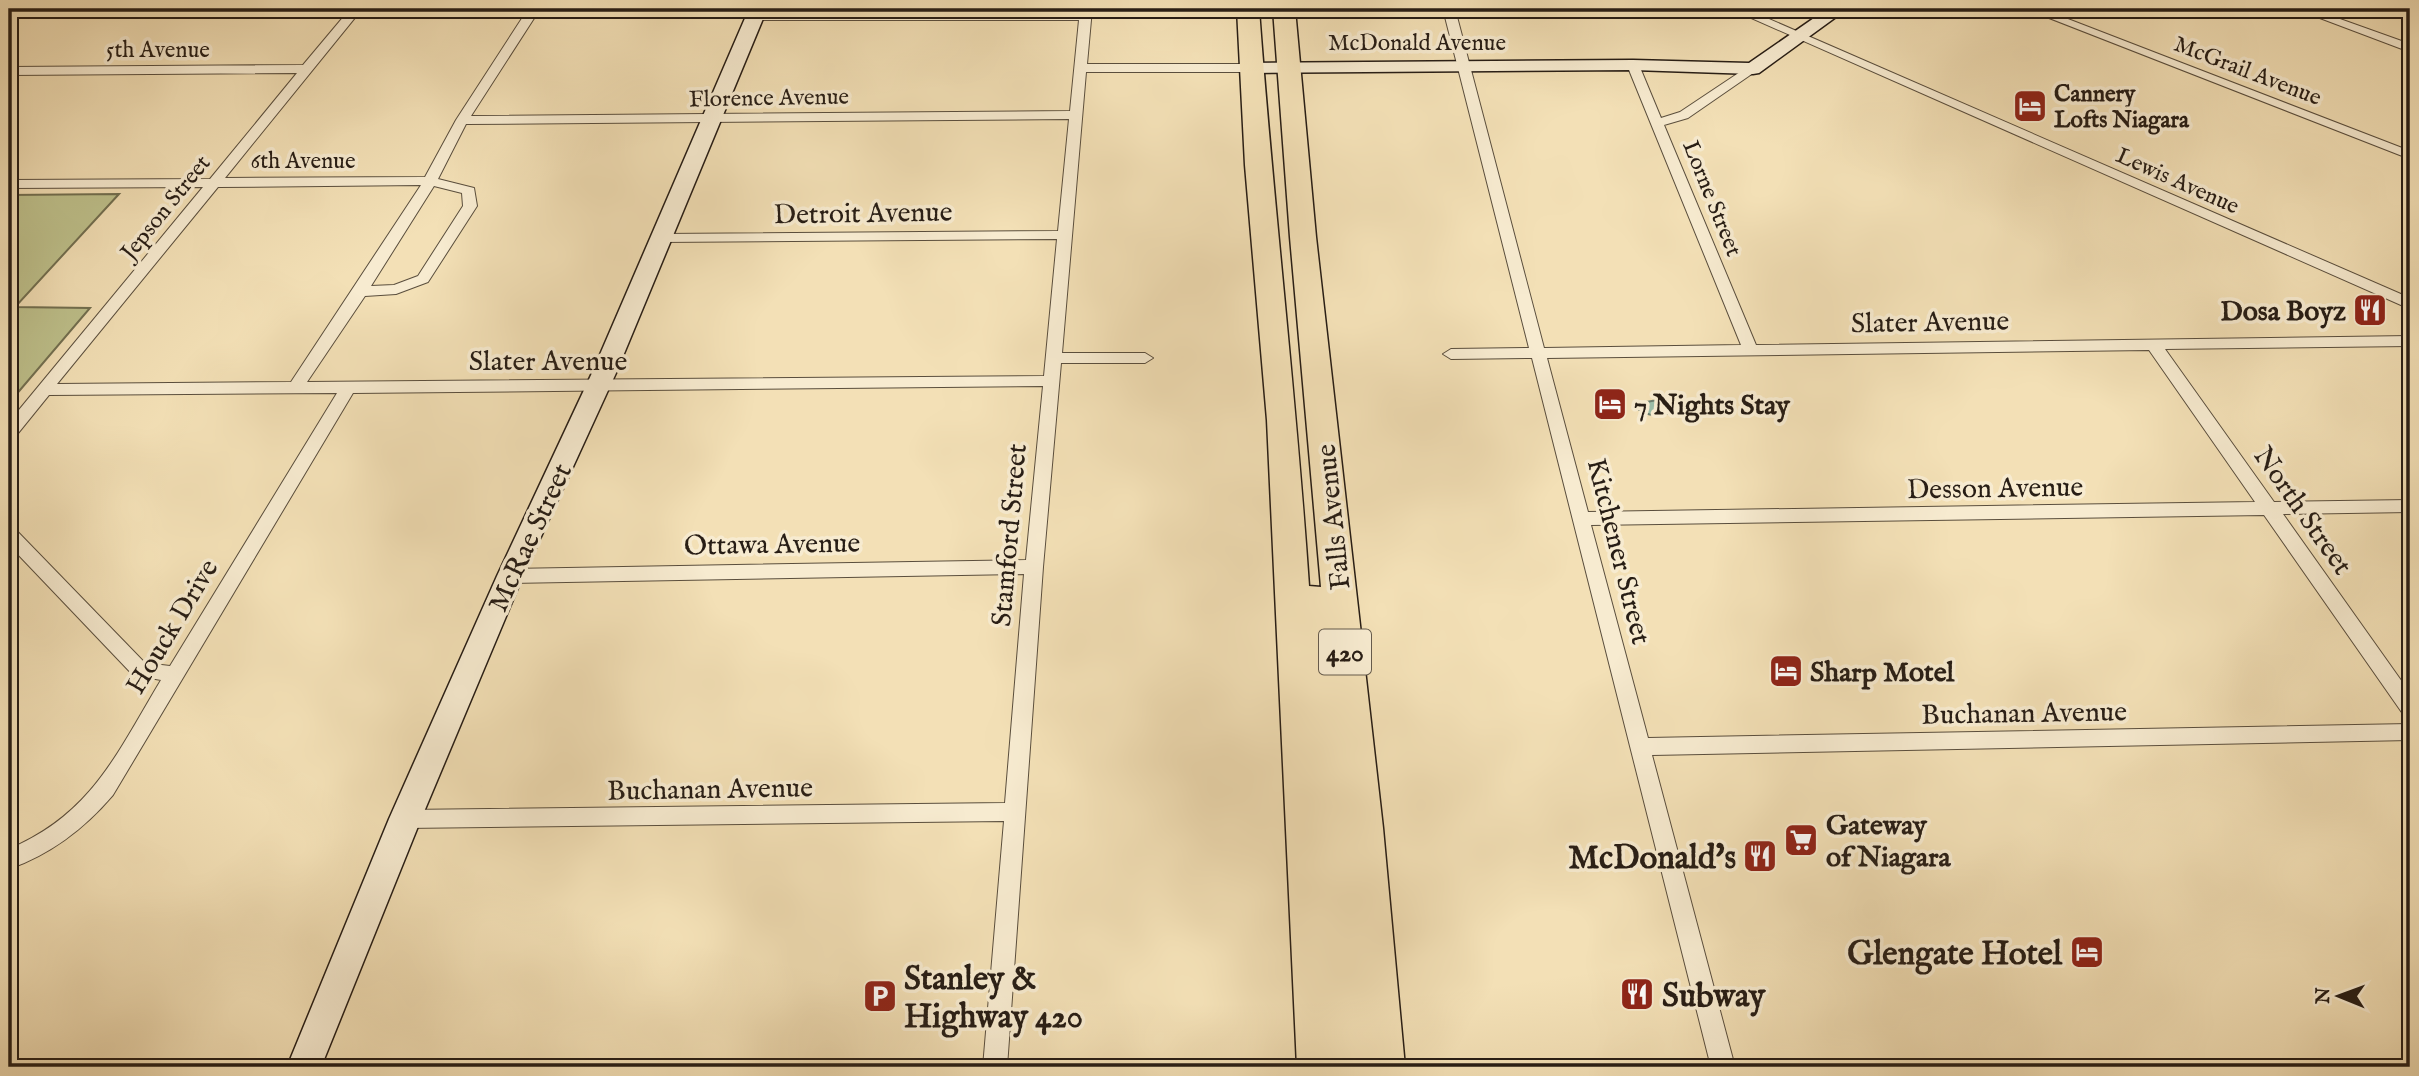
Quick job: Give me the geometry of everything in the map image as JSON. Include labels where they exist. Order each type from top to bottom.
[{"type":"highway","name":"Falls Avenue","points":[[1248,9],[1282,420],[1319,1067]]},
{"type":"highway","name":"Falls Avenue","points":[[1284,9],[1363,828],[1383,1067]]},
{"type":"highway","points":[[1273,322],[1299,457],[1325,724],[1351,1067]]},
{"type":"street","name":"Jepson Street","points":[[9,433],[356,9]]},
{"type":"street","points":[[295,388],[430,181],[462,120],[534,9]]},
{"type":"street","name":"Kitchener Street","points":[[1448,9],[1723,1067]]},
{"type":"street","name":"Lewis Avenue","points":[[1737,9],[2410,304]]},
{"type":"street","points":[[1658,123],[1684,115],[1838,9]]},
{"type":"street","name":"McGrail Avenue","points":[[2032,9],[2410,155]]},
{"type":"street","points":[[2302,9],[2410,48]]},
{"type":"street","points":[[756,14],[1086,13]]},
{"type":"street","name":"Stamford Street","points":[[995,1067],[1034,567],[1086,13]]},
{"type":"street","name":"McRae Street","points":[[304,1067],[405,819],[510,576],[598,386],[756,14]]},
{"type":"street","name":"McDonald Avenue","points":[[1081,68],[1633,65],[1753,69]]},
{"type":"street","name":"Lorne Street","points":[[1633,65],[1750,349]]},
{"type":"street","name":"5th Avenue","points":[[9,71],[307,69]]},
{"type":"street","name":"Florence Avenue","points":[[462,120],[1076,115]]},
{"type":"street","name":"6th Avenue","points":[[9,184],[430,181],[469,191],[470,206],[431,270],[414,284],[360,292]]},
{"type":"street","name":"Detroit Avenue","points":[[661,239],[1065,234]]},
{"type":"street","name":"Slater Avenue","points":[[1451,354],[2409,342]]},
{"type":"street","name":"North Street","points":[[2153,344],[2410,708]]},
{"type":"street","points":[[1053,358],[1145,358]]},
{"type":"street","name":"Slater Avenue","points":[[46,390],[1051,381]]},
{"type":"street","name":"Houck Drive","points":[[9,859],[46,844],[84,816],[106,789],[348,388]]},
{"type":"street","name":"Desson Avenue","points":[[1581,519],[2410,506]]},
{"type":"street","points":[[9,534],[140,670],[174,674]]},
{"type":"street","name":"Ottawa Avenue","points":[[510,576],[1034,567]]},
{"type":"street","name":"Buchanan Avenue","points":[[1639,747],[2410,732]]},
{"type":"street","name":"Buchanan Avenue","points":[[405,819],[1015,812]]},
{"type":"shaded area","points":[[119,194],[15,307],[90,308],[9,403],[9,195]]},
{"type":"shaded area","points":[[1668,398],[1675,407],[1673,412],[1653,415],[1636,407],[1641,403]]},
{"type":"place","name":"Cannery Lofts Niagara","points":[[2030,106]]},
{"type":"place","name":"Dosa Boyz","points":[[2370,310]]},
{"type":"place","name":"7 Nights Stay","points":[[1610,404]]},
{"type":"place","name":"Sharp Motel","points":[[1786,671]]},
{"type":"place","name":"Gateway of Niagara","points":[[1801,840]]},
{"type":"place","name":"McDonald's","points":[[1760,856]]},
{"type":"place","name":"Glengate Hotel","points":[[2087,952]]},
{"type":"place","name":"Subway","points":[[1637,994]]},
{"type":"place","name":"Stanley & Highway 420","points":[[880,996]]}]
